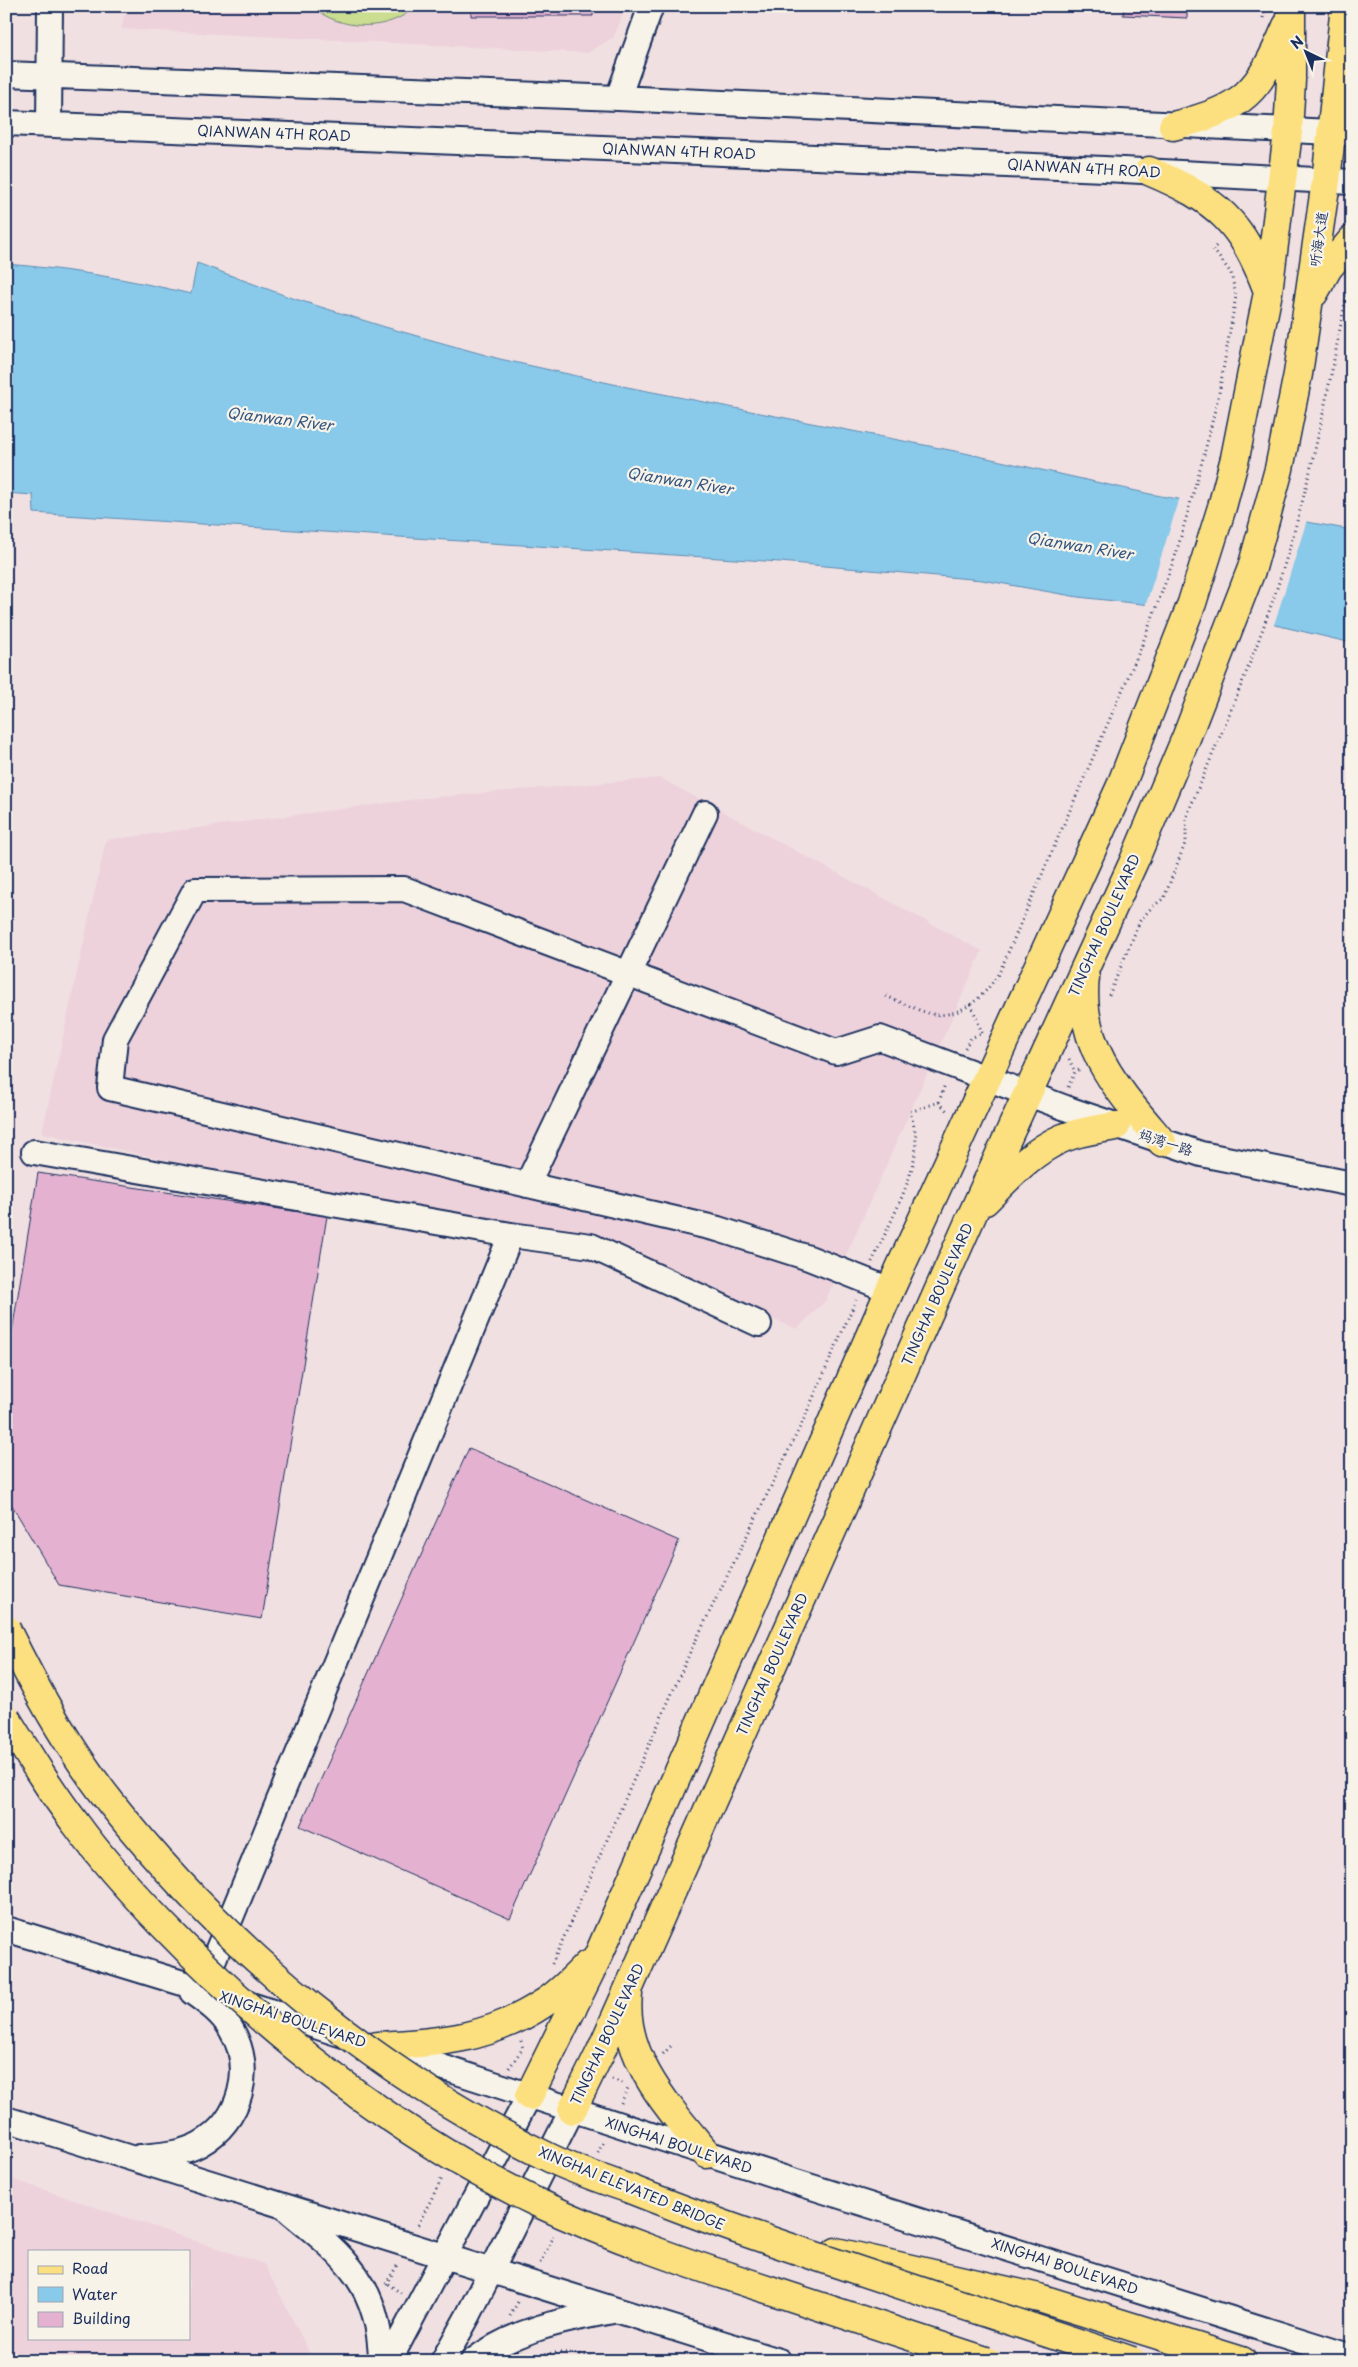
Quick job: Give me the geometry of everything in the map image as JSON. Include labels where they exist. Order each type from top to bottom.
[{"type":"main road","points":[[1173,126],[1208,117],[1228,108],[1246,95],[1258,83],[1270,64],[1291,12]]},
{"type":"main road","points":[[529,2096],[599,1954],[890,1290],[1120,788],[1172,656],[1208,552],[1234,458],[1268,292],[1284,177],[1288,132],[1291,80],[1291,12]]},
{"type":"main road","name":"听海大道","points":[[1279,469],[1309,303],[1339,182],[1347,28]]},
{"type":"main road","points":[[1150,171],[1191,190],[1235,226],[1256,259],[1268,292]]},
{"type":"main road","points":[[1309,303],[1328,268],[1352,240]]},
{"type":"main road","name":"TINGHAI BOULEVARD","points":[[572,2110],[600,2053],[973,1213],[1087,965],[1156,808],[1213,671],[1252,568],[1279,469]]},
{"type":"main road","points":[[1087,965],[1084,992],[1085,1015],[1099,1060],[1110,1079],[1162,1142]]},
{"type":"main road","points":[[973,1213],[1005,1180],[1043,1148],[1063,1138],[1116,1126]]},
{"type":"main road","name":"XINGHAI ELEVATED BRIDGE","points":[[6,1630],[32,1680],[73,1747],[110,1801],[219,1923],[274,1975],[326,2019],[420,2085],[488,2126],[555,2161],[704,2218],[1132,2361]]},
{"type":"main road","points":[[6,1718],[36,1767],[77,1826],[130,1890],[187,1950],[236,1998],[302,2052],[353,2091],[406,2127],[465,2163],[535,2201],[654,2252],[986,2361]]},
{"type":"main road","points":[[377,2046],[430,2044],[488,2032],[514,2021],[546,2002],[599,1954]]},
{"type":"main road","points":[[629,1984],[627,2008],[634,2044],[642,2065],[670,2109],[706,2154]]},
{"type":"main road","points":[[704,2218],[826,2250],[1039,2298],[1242,2361]]},
{"type":"street","points":[[49,124],[50,6]]},
{"type":"street","points":[[618,98],[651,6]]},
{"type":"street","points":[[6,74],[618,98],[1288,132],[1342,133]]},
{"type":"street","name":"QIANWAN 4TH ROAD","points":[[6,123],[1150,171],[1284,177],[1339,182]]},
{"type":"street","points":[[705,813],[527,1185],[718,1229],[809,1258],[890,1290]]},
{"type":"street","name":"妈湾一路","points":[[527,1185],[110,1088],[115,1039],[195,890],[404,889],[836,1052],[880,1038],[1162,1142],[1237,1162],[1352,1184]]},
{"type":"street","points":[[34,1152],[511,1235],[591,1246],[759,1324]]},
{"type":"street","points":[[202,1989],[511,1235]]},
{"type":"street","name":"XINGHAI BOULEVARD","points":[[6,1930],[202,1989],[706,2154],[1352,2357]]},
{"type":"street","points":[[131,2158],[183,2151],[214,2135],[226,2122],[235,2107],[241,2091],[244,2074],[242,2058],[238,2042],[230,2027],[209,2005],[176,1982]]},
{"type":"street","points":[[390,2361],[529,2096]]},
{"type":"street","points":[[443,2361],[491,2271],[572,2110]]},
{"type":"street","points":[[6,2119],[779,2361]]},
{"type":"street","points":[[281,2205],[338,2254],[353,2271],[370,2296],[377,2316],[381,2339],[381,2361]]},
{"type":"street","points":[[472,2361],[495,2345],[534,2328],[616,2310]]},
{"type":"path","points":[[886,996],[935,1014],[948,1013],[970,1004],[990,988],[1000,971],[1142,645],[1176,554],[1219,394],[1236,296],[1232,273],[1213,249]]},
{"type":"path","points":[[1107,1001],[1140,921],[1164,898],[1186,841],[1186,818],[1243,682],[1280,581],[1309,477],[1346,297],[1352,281]]},
{"type":"path","points":[[970,1004],[982,1033]]},
{"type":"path","points":[[547,1971],[560,1950],[692,1648],[803,1421],[908,1180],[914,1158],[915,1128],[910,1112],[939,1102]]},
{"type":"path","points":[[521,2361],[544,2353],[561,2352],[579,2353],[606,2361]]},
{"type":"shaded area","points":[[127,6],[626,6],[614,37],[588,53],[121,29]]},
{"type":"shaded area","points":[[660,778],[982,951],[826,1300],[797,1329],[547,1229],[263,1181],[42,1133],[106,840],[425,798]]},
{"type":"shaded area","points":[[6,2177],[264,2264],[314,2361],[6,2361]]},
{"type":"green space","points":[[311,6],[416,6],[405,15],[392,21],[364,26],[336,20]]},
{"type":"water","name":"Qianwan River","points":[[197,263],[289,297],[385,327],[500,359],[627,387],[960,452],[1150,494],[1352,530],[1352,643],[1224,613],[1078,597],[982,580],[780,562],[34,513],[33,495],[6,493],[6,264],[99,275],[191,294]]},
{"type":"pier","points":[[1180,497],[1307,520],[1273,628],[1223,616],[1145,607]]},
{"type":"building","points":[[471,6],[593,6],[593,16],[471,16]]},
{"type":"building","points":[[939,6],[1002,6],[1002,12],[939,9]]},
{"type":"building","points":[[1124,6],[1187,6],[1187,18],[1123,15]]},
{"type":"building","points":[[38,1173],[327,1216],[262,1619],[59,1585],[6,1495],[6,1368]]},
{"type":"building","points":[[469,1448],[679,1541],[510,1919],[300,1826]]}]
